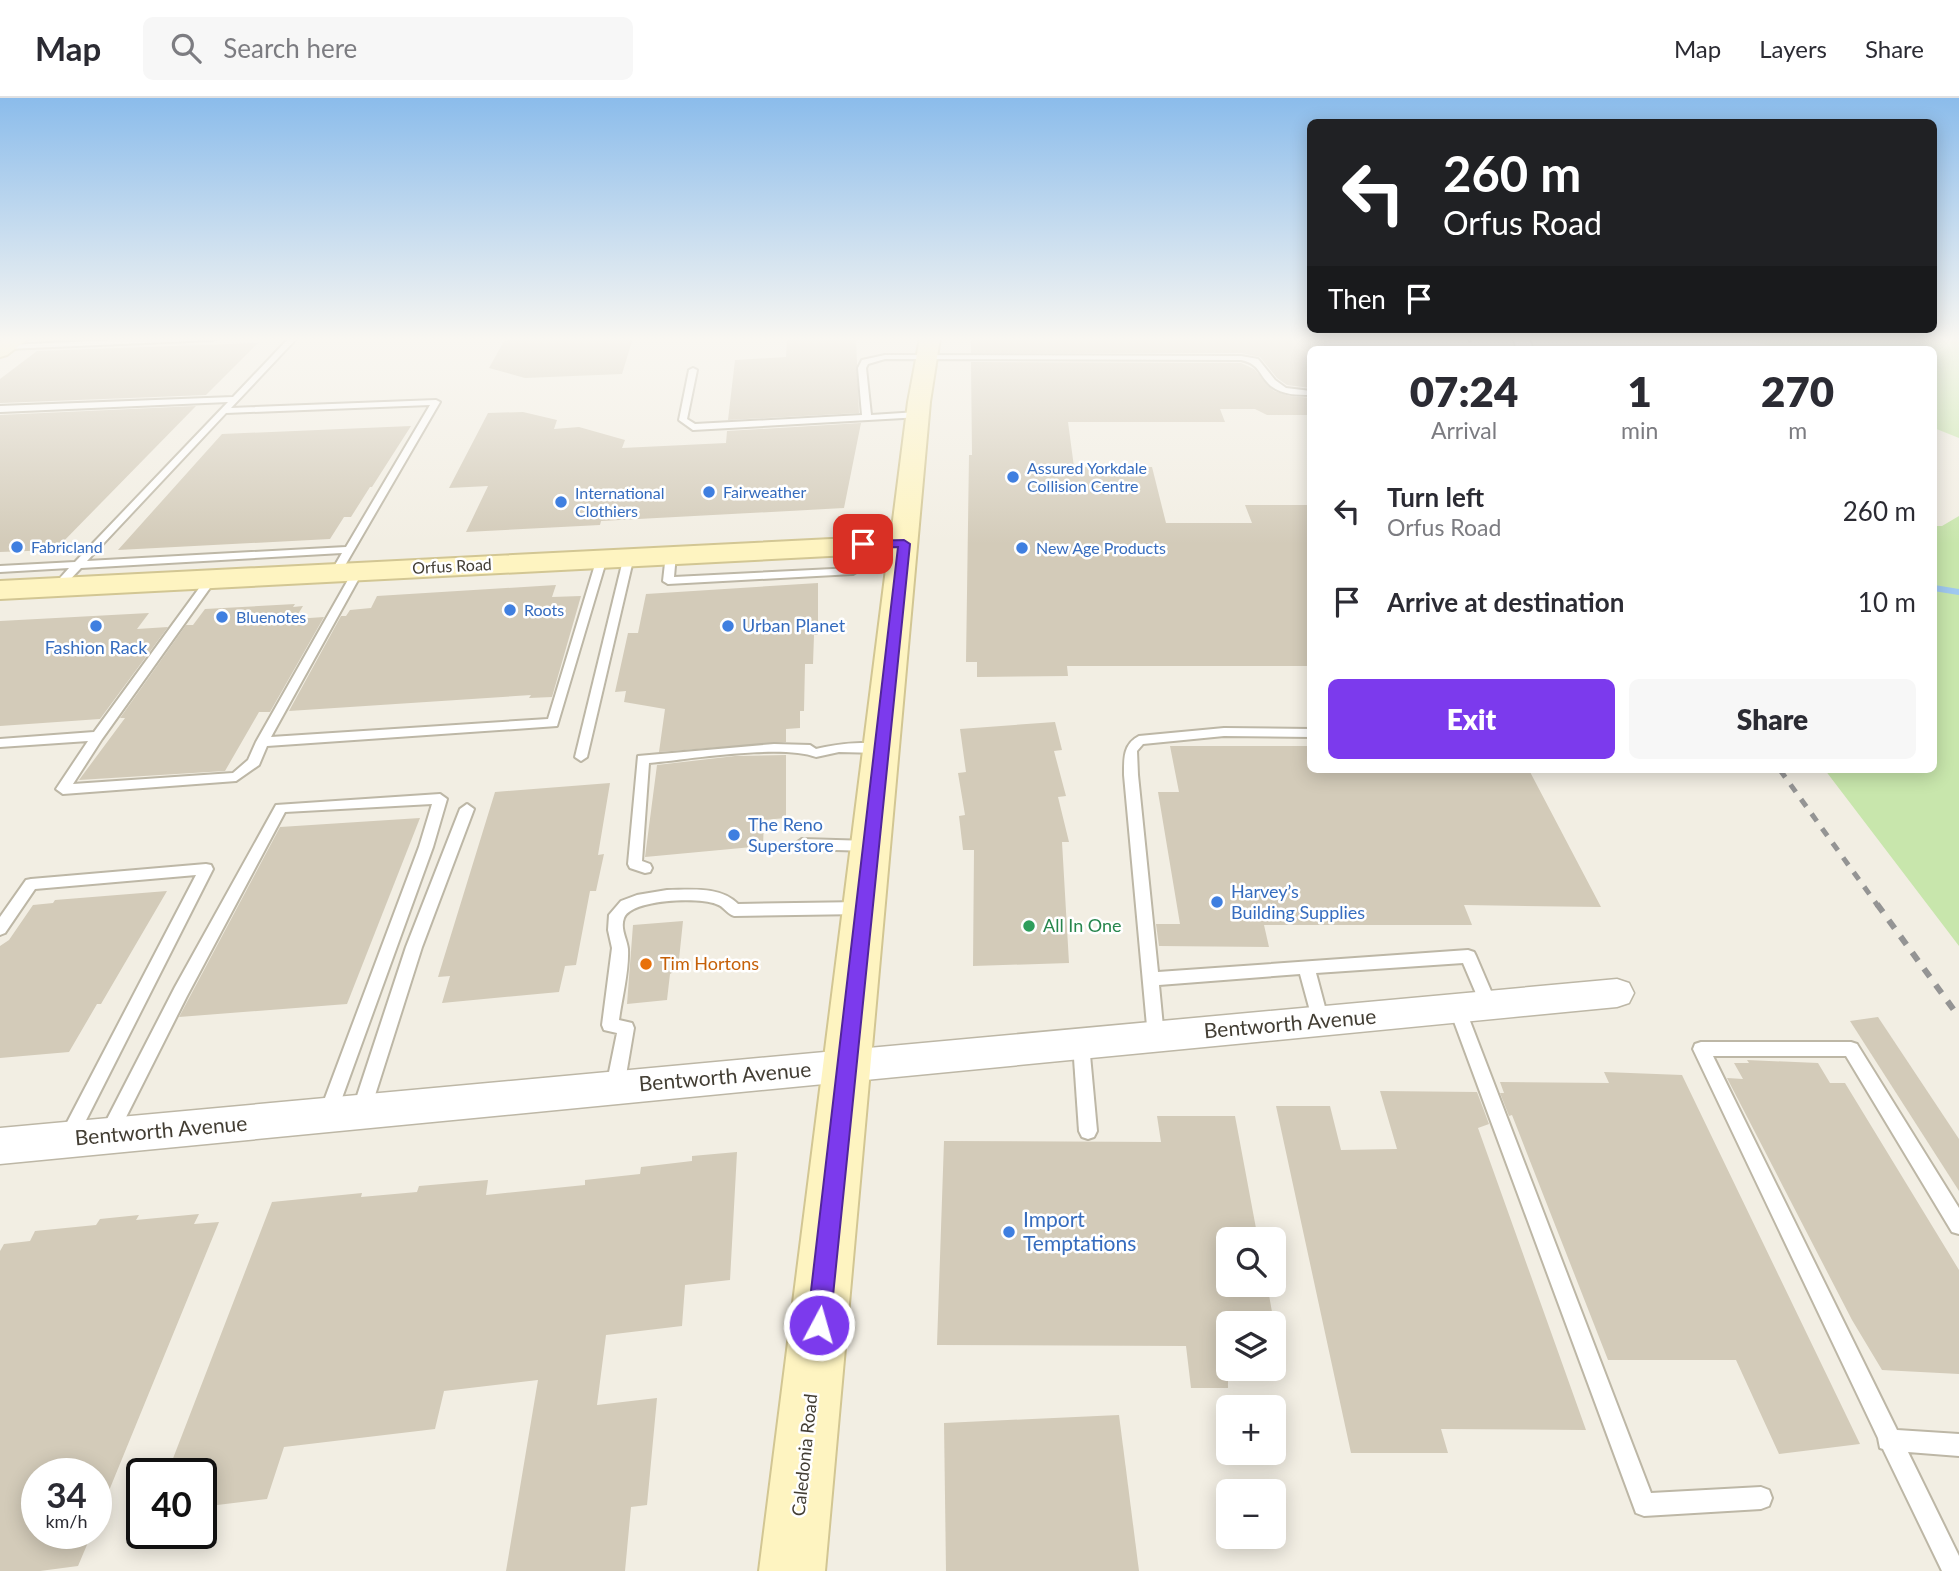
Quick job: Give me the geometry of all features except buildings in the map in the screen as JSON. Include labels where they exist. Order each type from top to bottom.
[{"type":"street","name":"Caledonia Road","points":[[792,1571],[919,407]]},
{"type":"street","name":"Orfus Road","points":[[4,575],[57,587],[82,575],[212,578],[347,564],[615,557],[904,544]]},
{"type":"street","name":"Bentworth Avenue","points":[[0,1146],[1617,993]]},
{"type":"lane","points":[[0,409],[53,407]]},
{"type":"lane","points":[[82,575],[228,407]]},
{"type":"lane","points":[[224,411],[324,407]]},
{"type":"lane","points":[[212,578],[63,789],[236,777],[254,762],[347,564],[433,407]]},
{"type":"lane","points":[[686,407],[683,421],[693,427],[918,415]]},
{"type":"lane","points":[[866,407],[867,418]]},
{"type":"lane","points":[[671,554],[668,581],[853,571]]},
{"type":"lane","points":[[262,743],[553,723],[615,557]]},
{"type":"lane","points":[[580,757],[615,557]]},
{"type":"lane","points":[[0,580],[4,575],[82,575],[105,563],[347,564]]},
{"type":"lane","points":[[82,575],[105,563]]},
{"type":"lane","points":[[1156,1037],[1131,751],[1139,740],[1224,732],[1307,733]]},
{"type":"lane","points":[[0,743],[98,736]]},
{"type":"lane","points":[[645,868],[635,864],[643,759],[775,748],[813,751],[839,748],[881,750]]},
{"type":"lane","points":[[107,1136],[181,992],[281,808],[440,799],[345,1113]]},
{"type":"lane","points":[[345,1113],[414,947],[467,809]]},
{"type":"lane","points":[[802,844],[871,846]]},
{"type":"lane","points":[[0,929],[32,884],[206,870],[68,1139]]},
{"type":"lane","points":[[615,1087],[626,1028],[610,1025],[619,969],[620,948],[615,928],[619,911],[634,900],[691,896],[723,899],[734,910],[864,908]]},
{"type":"lane","points":[[1152,979],[1468,956],[1473,1007],[1644,1505],[1761,1498]]},
{"type":"lane","points":[[1306,967],[1321,1022]]},
{"type":"lane","points":[[1081,1044],[1088,1131]]},
{"type":"lane","points":[[1954,1571],[1888,1440],[1701,1049],[1851,1049],[1959,1225]]},
{"type":"lane","points":[[1888,1440],[1959,1445]]},
{"type":"green space","points":[[1937,407],[1959,407],[1959,438],[1937,429]]},
{"type":"green space","points":[[1959,516],[1959,946],[1827,773],[1937,773],[1937,526]]},
{"type":"waterway","points":[[1937,588],[1959,592]]},
{"type":"railway","points":[[1782,773],[1878,906]]},
{"type":"railway","points":[[1877,904],[1959,1017]]},
{"type":"place","name":"Assured Yorkdale Collision Centre","points":[[1013,477]]},
{"type":"place","name":"Fairweather","points":[[709,492]]},
{"type":"place","name":"International Clothiers","points":[[561,502]]},
{"type":"place","name":"Fabricland","points":[[17,547]]},
{"type":"place","name":"New Age Products","points":[[1022,548]]},
{"type":"place","name":"Roots","points":[[510,610]]},
{"type":"place","name":"Bluenotes","points":[[222,617]]},
{"type":"place","name":"Fashion Rack","points":[[96,626]]},
{"type":"place","name":"Urban Planet","points":[[728,626]]},
{"type":"place","name":"The Reno Superstore","points":[[734,835]]},
{"type":"place","name":"Harvey’s Building Supplies","points":[[1217,902]]},
{"type":"place","name":"All In One","points":[[1029,926]]},
{"type":"place","name":"Tim Hortons","points":[[646,964]]},
{"type":"place","name":"Import Temptations","points":[[1009,1232]]},
{"type":"route","points":[[819,1325],[904,544],[863,544]]}]
